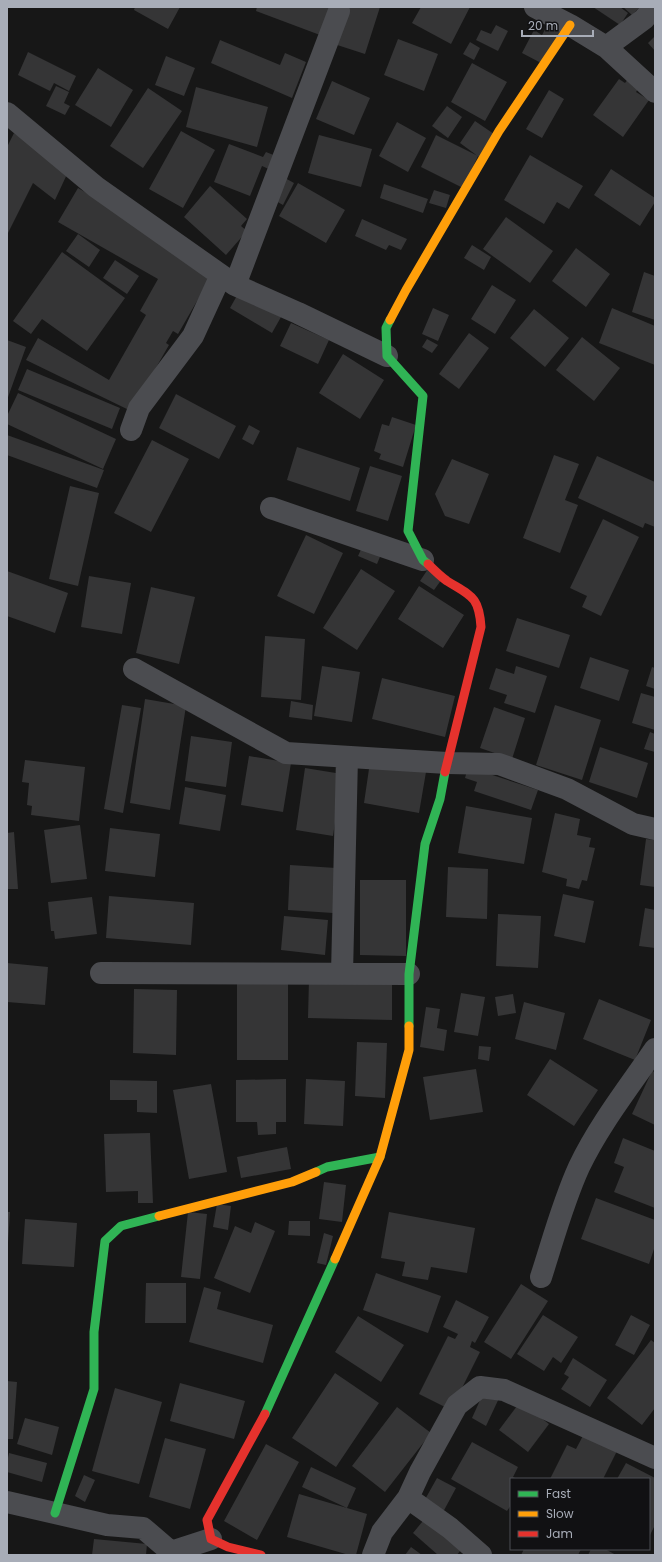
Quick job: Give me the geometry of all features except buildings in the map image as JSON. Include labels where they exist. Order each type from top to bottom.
[{"type":"street","points":[[606,47],[644,18],[654,7]]},
{"type":"street","points":[[542,8],[606,47],[655,92]]},
{"type":"street","points":[[131,430],[139,408],[193,336],[228,280],[339,11]]},
{"type":"street","points":[[387,356],[386,328],[406,290],[499,131],[570,25]]},
{"type":"street","points":[[7,113],[96,187],[228,280],[387,356],[423,396],[408,531],[423,560],[446,580],[462,589],[474,599],[480,612],[481,627],[447,763],[440,799],[425,844],[409,974],[409,1050],[380,1157],[269,1408],[207,1520],[212,1539]]},
{"type":"street","points":[[271,508],[423,560]]},
{"type":"street","points":[[134,669],[286,753],[447,763],[499,764],[567,789],[633,824],[655,829]]},
{"type":"street","points":[[342,974],[347,757]]},
{"type":"street","points":[[101,973],[409,974]]},
{"type":"street","points":[[541,1277],[564,1204],[579,1167],[594,1139],[655,1049]]},
{"type":"street","points":[[55,1513],[94,1389],[94,1332],[105,1241],[121,1226],[292,1182],[327,1167],[380,1157]]},
{"type":"street","points":[[373,1555],[382,1532],[408,1498],[420,1472],[457,1405],[480,1387],[504,1390],[655,1458]]},
{"type":"street","points":[[408,1498],[450,1528],[481,1555]]},
{"type":"street","points":[[7,1502],[107,1525],[143,1528],[171,1554],[212,1539],[228,1547],[261,1555]]},
{"type":"traffic: fast","points":[[390,320],[386,328],[387,356],[423,396],[408,531],[423,560],[428,564]]},
{"type":"traffic: fast","points":[[409,1026],[409,974],[425,844],[440,799],[445,772]]},
{"type":"traffic: fast","points":[[316,1172],[327,1167],[380,1157]]},
{"type":"traffic: fast","points":[[55,1513],[94,1389],[94,1332],[105,1241],[121,1226],[159,1216]]},
{"type":"traffic: fast","points":[[265,1414],[335,1259]]},
{"type":"traffic: slow","points":[[390,320],[499,131],[570,25]]},
{"type":"traffic: slow","points":[[335,1259],[380,1157],[409,1050],[409,1026]]},
{"type":"traffic: slow","points":[[159,1216],[292,1182],[316,1172]]},
{"type":"traffic: jam","points":[[428,564],[444,579],[472,598],[478,609],[481,627],[445,772]]},
{"type":"traffic: jam","points":[[261,1555],[228,1547],[211,1539],[207,1520],[265,1414]]}]
